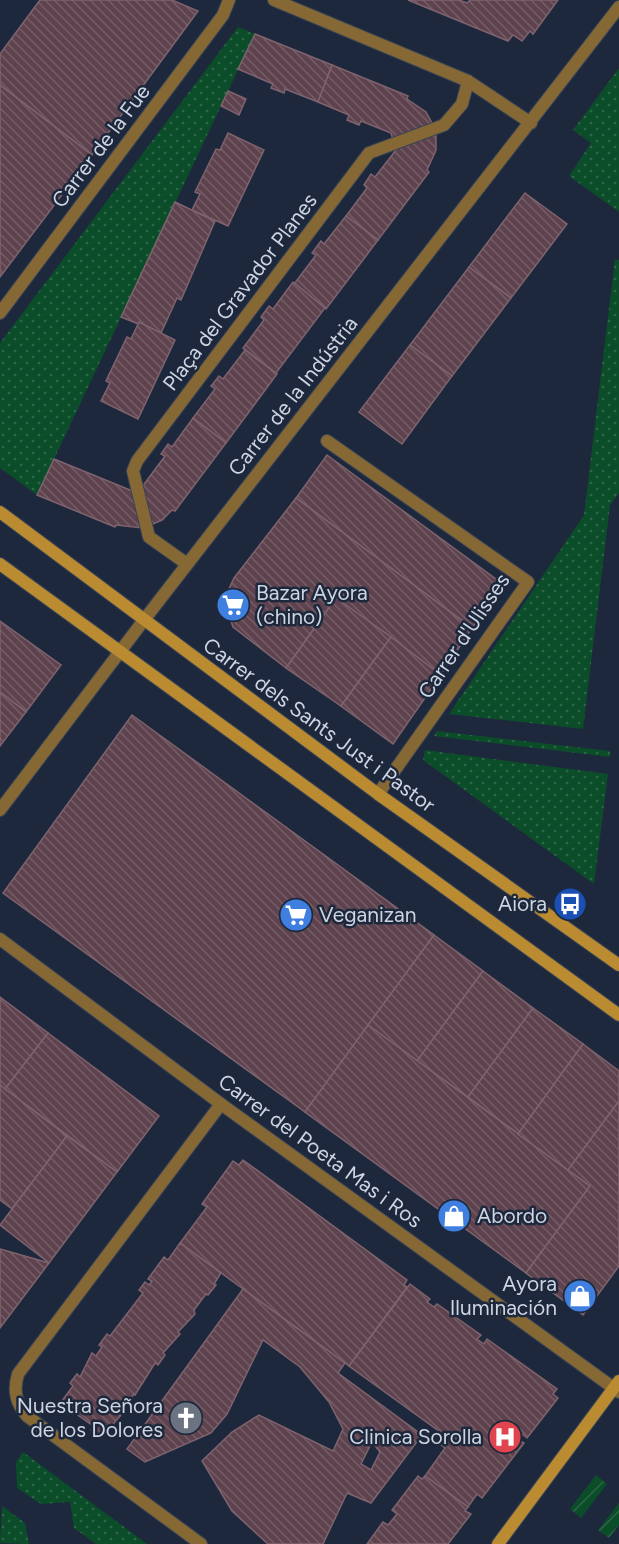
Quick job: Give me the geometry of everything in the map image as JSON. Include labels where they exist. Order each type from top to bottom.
[{"type":"street","name":"Carrer de la Fue","points":[[0,313],[223,15],[229,0]]},
{"type":"street","points":[[274,0],[468,81],[531,123]]},
{"type":"street","name":"Carrer de la Indústria","points":[[0,810],[187,564],[619,7]]},
{"type":"street","name":"Plaça del Gravador Planes","points":[[187,564],[149,537],[134,471],[137,461],[369,153],[444,125],[462,104],[468,81]]},
{"type":"street","name":"Carrer d'Ulisses","points":[[327,441],[528,582],[378,794]]},
{"type":"street","name":"Carrer dels Sants Just i Pastor","points":[[0,512],[378,794],[619,965]]},
{"type":"street","points":[[0,564],[619,1015]]},
{"type":"street","name":"Carrer del Poeta Mas i Ros","points":[[0,939],[221,1104],[617,1387]]},
{"type":"street","points":[[201,1544],[27,1416],[15,1395],[18,1374],[221,1104]]},
{"type":"street","points":[[498,1544],[617,1387]]},
{"type":"green space","points":[[238,27],[255,34],[37,495],[0,468],[0,343]]},
{"type":"green space","points":[[619,68],[619,212],[569,176],[591,143],[573,130]]},
{"type":"green space","points":[[615,259],[619,260],[619,493],[610,505],[583,729],[449,714],[584,515]]},
{"type":"green space","points":[[437,731],[610,751],[610,757],[434,736]]},
{"type":"green space","points":[[425,750],[608,774],[594,884],[423,760]]},
{"type":"green space","points":[[23,1452],[147,1544],[96,1544],[74,1528],[70,1502],[41,1504],[17,1488],[16,1462]]},
{"type":"green space","points":[[596,1475],[607,1484],[581,1518],[570,1509]]},
{"type":"green space","points":[[619,1503],[619,1525],[609,1538],[598,1530]]},
{"type":"green space","points":[[2,1506],[25,1523],[29,1544],[0,1543]]},
{"type":"building","points":[[40,0],[172,0],[198,11],[92,155],[0,85],[0,54]]},
{"type":"building","points":[[408,0],[459,0],[467,3],[470,0],[558,0],[533,34],[530,31],[522,41],[513,35],[508,41]]},
{"type":"building","points":[[255,34],[332,65],[318,102],[285,89],[284,93],[271,88],[273,84],[238,69]]},
{"type":"building","points":[[332,65],[408,96],[407,99],[426,112],[433,125],[394,143],[391,133],[361,121],[359,125],[347,120],[349,115],[318,102]]},
{"type":"building","points":[[0,85],[92,155],[0,277]]},
{"type":"building","points":[[228,91],[246,99],[239,115],[221,106]]},
{"type":"building","points":[[228,133],[264,150],[228,226],[192,210],[200,194],[195,192],[216,149],[220,150]]},
{"type":"building","points":[[436,134],[436,150],[427,170],[429,172],[378,240],[346,216],[367,188],[364,185],[371,174],[375,177],[396,150],[394,143]]},
{"type":"building","points":[[525,193],[567,224],[511,298],[469,267]]},
{"type":"building","points":[[175,202],[215,221],[181,300],[177,298],[161,333],[121,317]]},
{"type":"building","points":[[346,216],[378,240],[326,309],[294,284],[316,255],[312,253],[321,241],[324,244]]},
{"type":"building","points":[[469,267],[511,298],[452,376],[410,345]]},
{"type":"building","points":[[293,282],[325,308],[276,373],[243,348],[264,320],[261,317],[269,306],[273,309]]},
{"type":"building","points":[[139,322],[175,340],[138,419],[101,401],[110,383],[106,381],[127,337],[131,339]]},
{"type":"building","points":[[410,345],[452,376],[402,444],[359,412]]},
{"type":"building","points":[[245,350],[277,374],[226,443],[193,418],[215,389],[211,386],[219,376],[223,379]]},
{"type":"building","points":[[193,418],[226,443],[175,511],[172,510],[162,520],[146,527],[142,487],[165,456],[161,454],[168,444],[172,447]]},
{"type":"building","points":[[327,455],[504,585],[472,628],[296,498]]},
{"type":"building","points":[[54,459],[130,490],[137,488],[142,528],[116,525],[115,527],[37,495]]},
{"type":"building","points":[[296,498],[472,628],[441,675],[336,598],[286,668],[233,627],[225,604],[234,578]]},
{"type":"building","points":[[336,598],[391,637],[341,706],[286,668]]},
{"type":"building","points":[[0,621],[61,665],[26,712],[0,692]]},
{"type":"building","points":[[391,637],[441,675],[393,744],[341,706]]},
{"type":"building","points":[[0,692],[26,712],[0,746]]},
{"type":"building","points":[[132,715],[434,935],[305,1112],[3,893]]},
{"type":"building","points":[[434,935],[483,971],[417,1061],[368,1025]]},
{"type":"building","points":[[483,971],[533,1008],[468,1097],[417,1061]]},
{"type":"building","points":[[0,997],[48,1033],[5,1089],[0,1085]]},
{"type":"building","points":[[533,1008],[583,1044],[518,1134],[468,1097]]},
{"type":"building","points":[[368,1025],[590,1186],[526,1273],[305,1112]]},
{"type":"building","points":[[48,1033],[159,1116],[117,1172],[5,1089]]},
{"type":"building","points":[[583,1044],[619,1071],[619,1101],[568,1170],[518,1134]]},
{"type":"building","points":[[0,1085],[67,1136],[12,1209],[0,1200]]},
{"type":"building","points":[[619,1101],[619,1266],[583,1315],[526,1273],[590,1186],[568,1170]]},
{"type":"building","points":[[67,1136],[117,1172],[49,1263],[0,1225]]},
{"type":"building","points":[[243,1160],[407,1280],[404,1285],[407,1287],[349,1366],[180,1243],[207,1207],[202,1204],[233,1161],[239,1165]]},
{"type":"building","points":[[180,1243],[221,1273],[214,1284],[216,1285],[194,1310],[195,1314],[163,1353],[165,1355],[158,1365],[155,1363],[135,1395],[119,1414],[121,1415],[102,1437],[91,1430],[93,1426],[72,1411],[69,1414],[58,1406],[73,1386],[70,1383],[77,1374],[80,1377],[92,1353],[96,1356],[102,1347],[99,1345],[107,1334],[110,1336],[143,1293],[139,1290],[145,1282],[149,1285],[152,1281],[148,1279],[164,1257],[168,1260]]},
{"type":"building","points":[[0,1249],[49,1263],[0,1328]]},
{"type":"building","points":[[410,1284],[430,1299],[427,1302],[434,1307],[437,1304],[481,1335],[477,1339],[484,1344],[487,1339],[557,1389],[553,1394],[558,1398],[527,1438],[522,1434],[518,1440],[524,1443],[482,1498],[477,1494],[468,1507],[425,1476],[445,1448],[441,1445],[447,1437],[349,1366]]},
{"type":"building","name":"Nuestra Señora de los Dolores","points":[[243,1289],[345,1363],[338,1373],[422,1435],[371,1503],[347,1493],[323,1544],[268,1544],[232,1511],[202,1461],[232,1432],[259,1415],[333,1451],[343,1429],[329,1402],[300,1367],[263,1340],[227,1414],[211,1433],[145,1462],[127,1449]],"holes":[[[372,1442],[380,1452],[371,1470],[361,1464]]]},
{"type":"building","points":[[418,1476],[422,1479],[425,1476],[468,1507],[465,1511],[471,1514],[448,1544],[367,1544],[383,1522],[388,1525],[397,1514],[392,1510]]},
{"type":"place","name":"Bazar Ayora (chino)","points":[[233,605]]},
{"type":"place","name":"Aiora","points":[[570,904]]},
{"type":"place","name":"Veganizan","points":[[296,915]]},
{"type":"place","name":"Abordo","points":[[454,1216]]},
{"type":"place","name":"Ayora Iluminación","points":[[580,1296]]},
{"type":"place","name":"Nuestra Señora de los Dolores","points":[[186,1418]]},
{"type":"place","name":"Clinica Sorolla","points":[[505,1437]]}]
